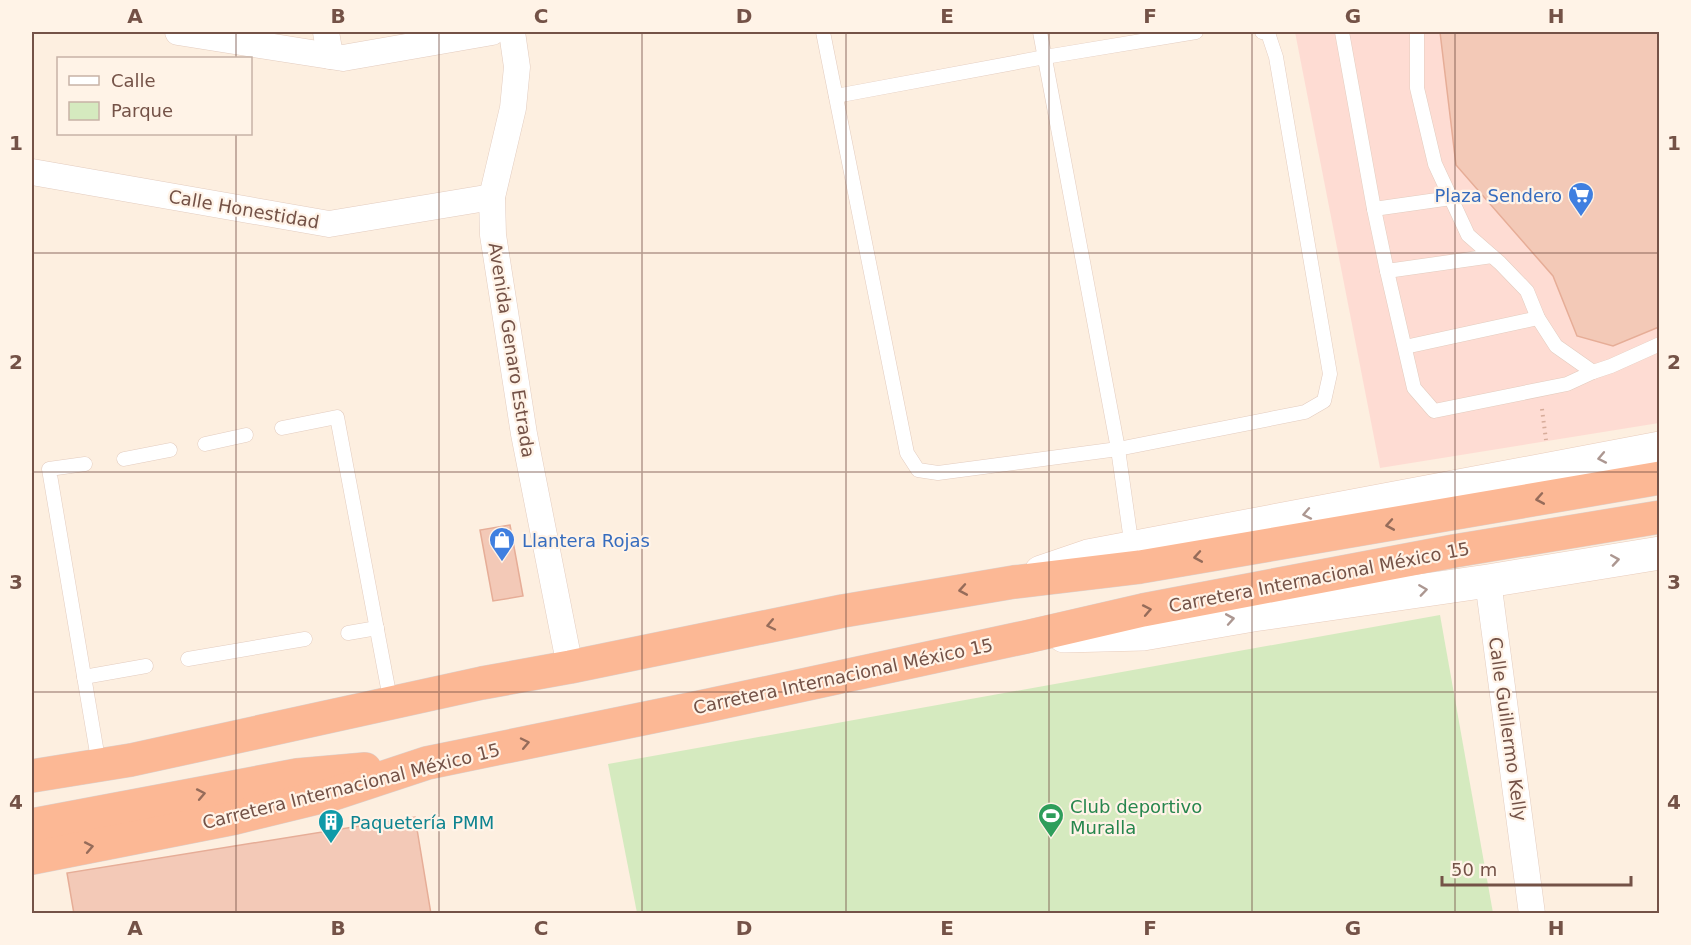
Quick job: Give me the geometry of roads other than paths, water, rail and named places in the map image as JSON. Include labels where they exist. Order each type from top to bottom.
[{"type":"highway","name":"Carretera Internacional México 15","points":[[32,776],[99,766],[482,683],[843,611],[1014,582],[1140,567],[1659,478]]},
{"type":"highway","name":"Carretera Internacional México 15","points":[[32,858],[235,818],[333,794],[427,763],[710,705],[1143,610],[1454,551],[1659,517]]},
{"type":"highway","points":[[32,825],[297,775],[427,763]]},
{"type":"main road","points":[[1014,582],[1088,556],[1659,448]]},
{"type":"main road","points":[[1026,637],[1143,634],[1659,553]]},
{"type":"street","points":[[178,32],[343,58],[492,32]]},
{"type":"street","points":[[326,32],[330,56]]},
{"type":"street","name":"Avenida Genaro Estrada","points":[[512,32],[517,67],[513,108],[492,197],[494,235],[524,434],[570,667]]},
{"type":"street","name":"Calle Honestidad","points":[[32,172],[328,224],[492,197]]},
{"type":"street","name":"Calle Guillermo Kelly","points":[[1488,581],[1532,914]]},
{"type":"lane","points":[[823,32],[907,453],[918,470],[938,473],[1118,449],[1305,412],[1324,401],[1329,374],[1326,351],[1276,57],[1268,33],[1262,32]]},
{"type":"lane","points":[[1040,32],[1118,449],[1132,548]]},
{"type":"lane","points":[[836,96],[1045,57],[1196,32]]},
{"type":"lane","points":[[1342,32],[1374,209],[1414,388],[1434,411],[1567,384],[1659,344]]},
{"type":"lane","points":[[1417,32],[1417,88],[1435,164],[1468,235],[1527,291],[1538,318],[1556,346],[1593,372]]},
{"type":"lane","points":[[1374,209],[1450,198]]},
{"type":"lane","points":[[1388,271],[1492,256]]},
{"type":"lane","points":[[1405,347],[1538,318]]},
{"type":"lane","points":[[282,428],[337,417],[391,704]]},
{"type":"lane","points":[[206,444],[246,435]]},
{"type":"lane","points":[[123,459],[170,450]]},
{"type":"lane","points":[[85,464],[49,469],[99,766]]},
{"type":"lane","points":[[348,633],[377,628]]},
{"type":"lane","points":[[188,659],[305,639]]},
{"type":"lane","points":[[84,677],[146,666]]},
{"type":"place","name":"Plaza Sendero","points":[[1581,218]]},
{"type":"place","name":"Llantera Rojas","points":[[502,563]]},
{"type":"place","name":"Club deportivo Muralla","points":[[1051,839]]},
{"type":"place","name":"Paquetería PMM","points":[[331,845]]}]
